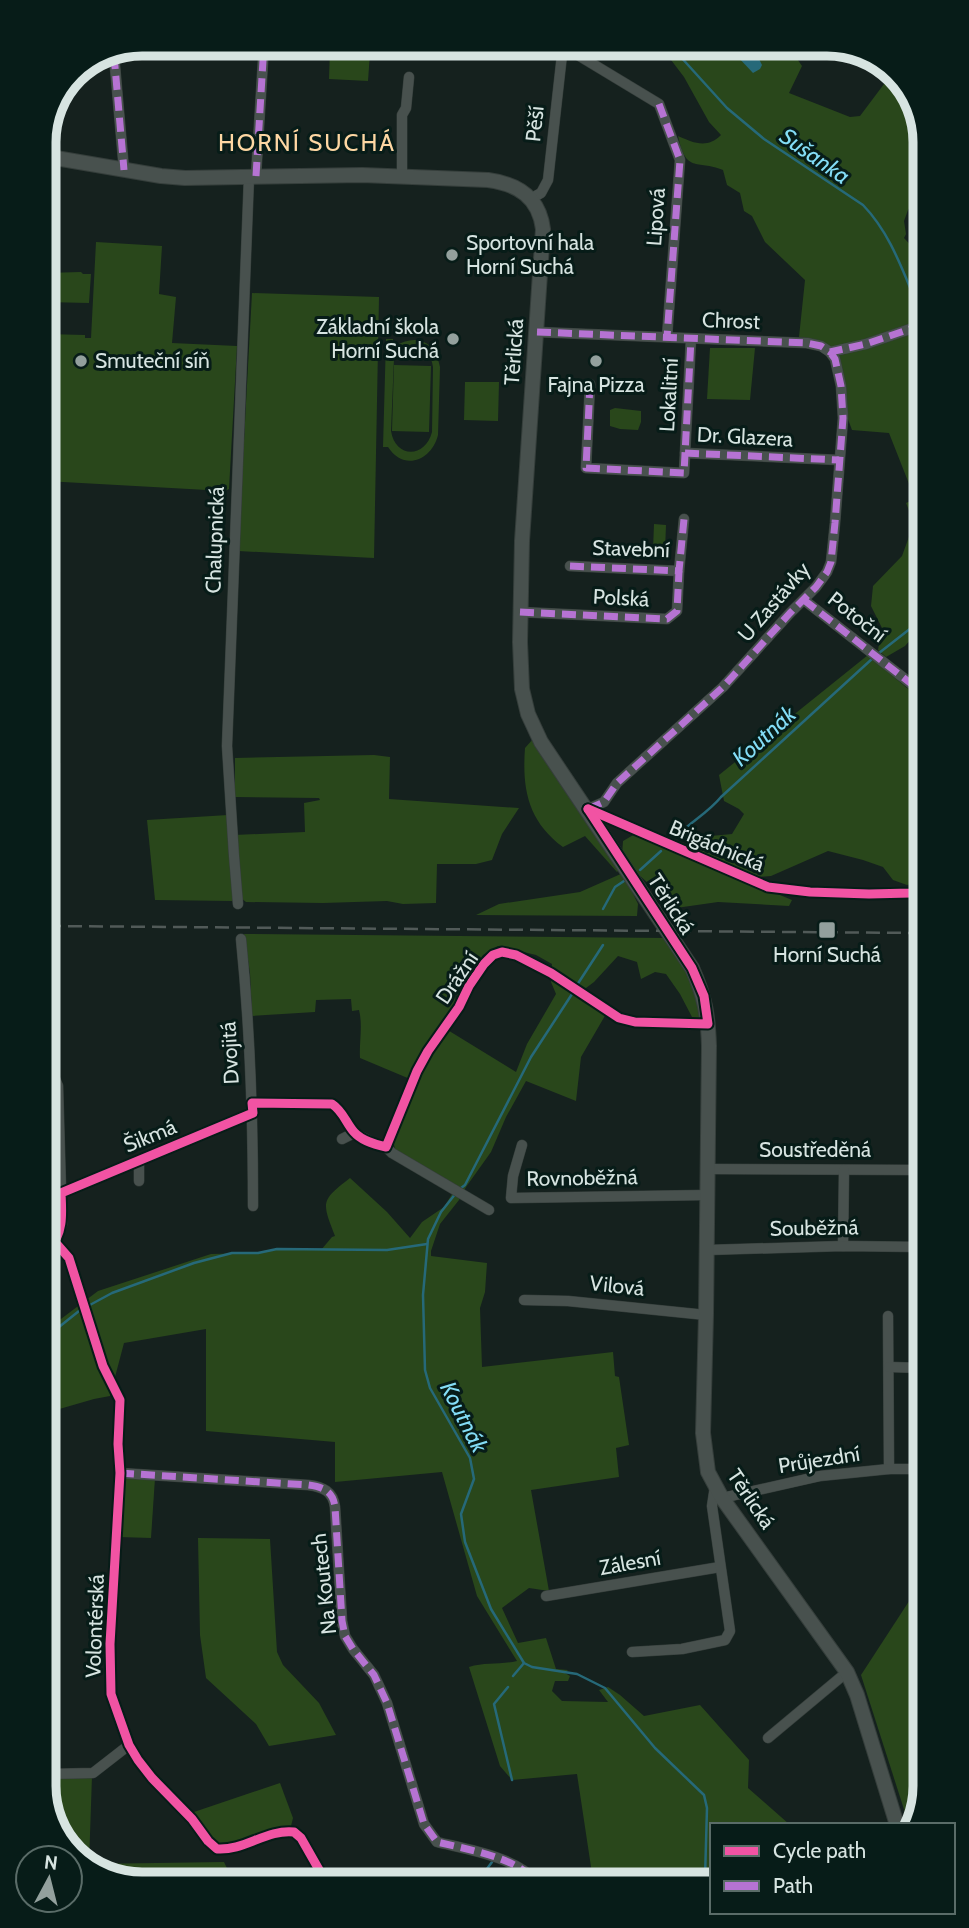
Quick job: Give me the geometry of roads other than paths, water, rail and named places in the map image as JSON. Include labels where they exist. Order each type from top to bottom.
[{"type":"main road","points":[[56,158],[185,178],[401,175],[502,182],[521,190],[530,199]]},
{"type":"main road","name":"Těrlická","points":[[530,199],[541,216],[543,229],[522,541],[520,672],[527,714],[549,754],[692,968],[704,996],[708,1024],[708,1169],[703,1433],[708,1472],[719,1492],[847,1672],[857,1695],[896,1823]]},
{"type":"street","name":"Chalupnická","points":[[239,904],[233,856],[227,746],[252,176],[263,56]]},
{"type":"street","name":"Pěší","points":[[530,199],[541,192],[548,180],[558,56]]},
{"type":"street","name":"Pěší","points":[[578,56],[659,104]]},
{"type":"street","points":[[115,61],[124,170]]},
{"type":"street","points":[[401,175],[402,115],[407,108],[409,77]]},
{"type":"street","name":"Lipová","points":[[659,104],[680,160],[667,337]]},
{"type":"street","name":"Chrost","points":[[537,332],[807,343],[821,346],[830,352],[866,344],[913,328]]},
{"type":"street","name":"Lokalitní","points":[[685,453],[691,339]]},
{"type":"street","name":"U Zastávky","points":[[587,809],[604,802],[617,783],[723,687],[827,572],[831,562],[842,398],[839,373],[830,352]]},
{"type":"street","name":"Dr. Glazera","points":[[590,384],[586,468],[684,474],[685,453],[839,460]]},
{"type":"street","name":"Stavební","points":[[570,566],[679,571],[684,519]]},
{"type":"street","name":"Polská","points":[[520,612],[667,619],[677,611],[679,571]]},
{"type":"street","name":"Potoční","points":[[804,600],[913,685]]},
{"type":"street","name":"Brigádnická","points":[[587,809],[768,887],[869,894],[913,892]]},
{"type":"street","name":"Dvojitá","points":[[241,939],[253,1113],[253,1206]]},
{"type":"street","name":"Drážní","points":[[386,1147],[428,1051],[459,1007],[469,986],[493,955],[516,955],[551,973],[619,1018],[635,1022],[708,1024]]},
{"type":"street","points":[[56,1081],[62,1224],[56,1237]]},
{"type":"street","name":"Šikmá","points":[[61,1193],[253,1113]]},
{"type":"street","points":[[342,1139],[355,1133],[386,1147],[391,1153],[489,1210]]},
{"type":"street","name":"Rovnoběžná","points":[[522,1145],[513,1176],[511,1198],[707,1195]]},
{"type":"street","points":[[139,1160],[139,1181]]},
{"type":"street","name":"Soustředěná","points":[[708,1169],[913,1170]]},
{"type":"street","points":[[843,1246],[844,1170]]},
{"type":"street","name":"Souběžná","points":[[707,1250],[913,1247]]},
{"type":"street","name":"Volontérská","points":[[56,1248],[69,1258],[103,1366],[120,1400],[120,1473],[110,1644],[111,1694],[129,1745],[152,1778],[217,1849],[227,1850],[283,1830],[294,1832],[301,1838],[320,1872]]},
{"type":"street","name":"Vilová","points":[[524,1300],[568,1301],[706,1315]]},
{"type":"street","points":[[888,1316],[889,1469]]},
{"type":"street","points":[[889,1367],[913,1368]]},
{"type":"street","name":"Průjezdní","points":[[719,1492],[820,1476],[913,1469]]},
{"type":"street","name":"Na Koutech","points":[[120,1473],[308,1485],[329,1492],[333,1496],[335,1507],[345,1636],[374,1675],[387,1703],[424,1824],[437,1842],[519,1866],[525,1872]]},
{"type":"street","points":[[632,1652],[682,1649],[725,1640],[730,1631],[712,1506],[719,1492]]},
{"type":"street","name":"Zálesní","points":[[546,1596],[720,1567]]},
{"type":"street","points":[[768,1738],[847,1672]]},
{"type":"street","points":[[56,1774],[93,1773],[129,1745]]},
{"type":"water","points":[[737,56],[758,56],[762,65],[753,73]]},
{"type":"waterway","name":"Sušanka","points":[[680,56],[727,108],[764,139],[863,205],[889,241],[913,294]]},
{"type":"waterway","name":"Koutnák","points":[[879,653],[913,626]]},
{"type":"waterway","name":"Koutnák","points":[[676,837],[873,658]]},
{"type":"waterway","name":"Koutnák","points":[[640,870],[661,851]]},
{"type":"waterway","name":"Koutnák","points":[[603,909],[615,887],[627,879]]},
{"type":"waterway","name":"Koutnák","points":[[577,985],[603,945]]},
{"type":"waterway","name":"Koutnák","points":[[461,1188],[465,1185],[531,1057],[574,991]]},
{"type":"waterway","name":"Koutnák","points":[[456,1193],[441,1212],[428,1239],[423,1295],[425,1370],[430,1388],[470,1458],[474,1479],[461,1514],[465,1542],[491,1609],[524,1663],[532,1667],[577,1674],[605,1688],[655,1748],[704,1795],[707,1808],[705,1872]]},
{"type":"waterway","points":[[88,1306],[112,1293],[194,1263],[232,1253],[258,1253],[277,1249],[387,1250],[427,1244]]},
{"type":"waterway","points":[[56,1329],[79,1311]]},
{"type":"waterway","points":[[513,1676],[524,1663]]},
{"type":"waterway","points":[[508,1687],[494,1704],[512,1780]]},
{"type":"waterway","points":[[485,1872],[492,1862]]},
{"type":"railway","points":[[56,926],[913,933]]},
{"type":"place","name":"Sportovní hala Horní Suchá","points":[[452,255]]},
{"type":"place","name":"Základní škola Horní Suchá","points":[[453,339]]},
{"type":"place","name":"Smuteční síň","points":[[81,361]]},
{"type":"place","name":"Fajna Pizza","points":[[596,361]]},
{"type":"place","name":"Horní Suchá","points":[[827,930]]},
{"type":"district","name":"HORNÍ SUCHÁ","points":[[307,143]]}]
